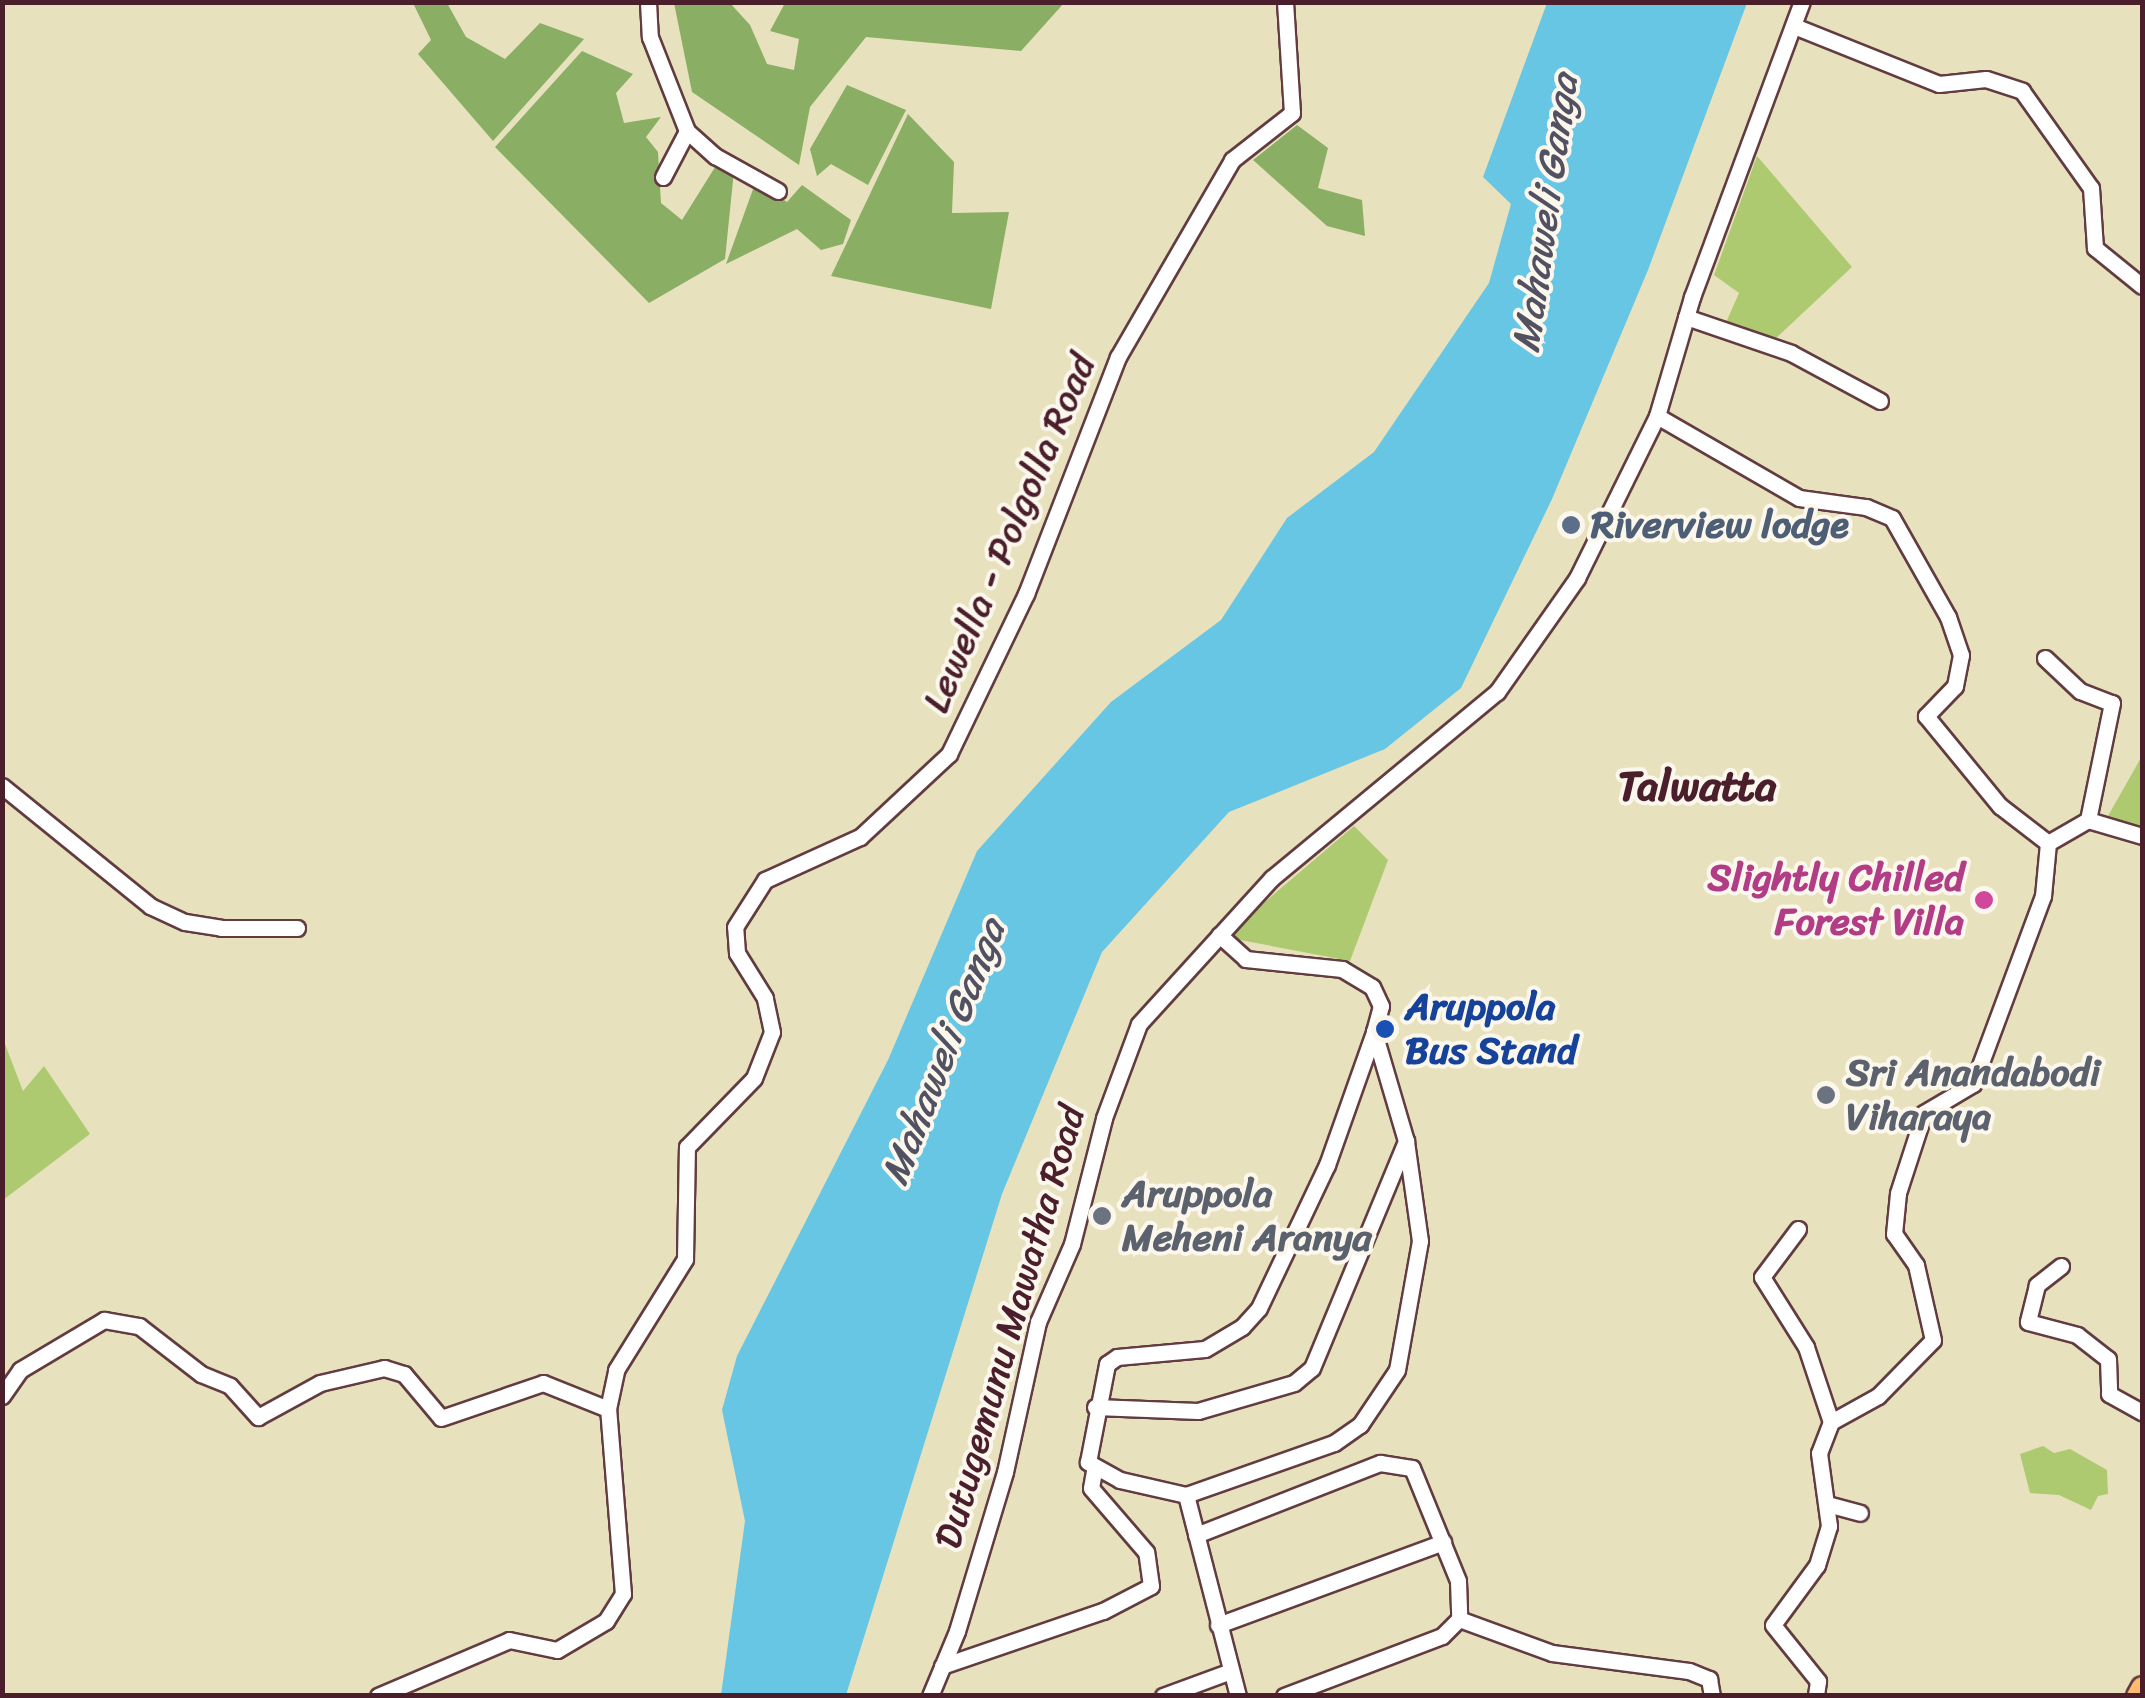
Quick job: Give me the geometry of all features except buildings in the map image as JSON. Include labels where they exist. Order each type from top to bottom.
[{"type":"main road","points":[[2137,1696],[2142,1687]]},
{"type":"street","points":[[648,2],[650,37],[687,131],[714,156],[778,191]]},
{"type":"street","name":"Lewella - Polgolla Road","points":[[390,1693],[509,1640],[557,1650],[606,1622],[623,1594],[608,1409],[625,1348],[685,1259],[687,1146],[744,1091],[768,1051],[771,1014],[738,952],[735,927],[776,871],[860,837],[948,754],[1012,628],[1118,356],[1232,160],[1292,113],[1285,2]]},
{"type":"street","name":"Dutugemunu Mawatha Road","points":[[930,1696],[1004,1472],[1038,1322],[1072,1244],[1118,1077],[1139,1024],[1272,878],[1497,692],[1577,578],[1657,416],[1686,317],[1802,2]]},
{"type":"street","points":[[1794,26],[1939,84],[1986,80],[2022,91],[2091,188],[2096,248],[2142,286]]},
{"type":"street","points":[[662,177],[687,131]]},
{"type":"street","points":[[1686,317],[1791,353],[1880,400]]},
{"type":"street","points":[[1657,416],[1800,498],[1866,506],[1892,518],[1948,617],[1962,656],[1954,686],[1926,716],[2000,806],[2048,843]]},
{"type":"street","points":[[2045,658],[2080,691],[2112,704],[2088,820]]},
{"type":"street","points":[[2,786],[150,906],[184,922],[221,928],[296,928]]},
{"type":"street","points":[[2048,843],[2088,820],[2142,836]]},
{"type":"street","points":[[1831,1422],[1878,1396],[1933,1340],[1916,1265],[1894,1234],[1898,1193],[1924,1113],[1972,1084],[2043,896],[2048,843]]},
{"type":"street","points":[[1219,936],[1246,959],[1361,975],[1381,1006],[1327,1165],[1258,1308],[1242,1327],[1205,1349],[1117,1356],[1107,1364],[1095,1407],[1088,1462],[1094,1471],[1186,1494],[1334,1443],[1382,1400],[1410,1321],[1420,1241],[1406,1141],[1374,1032]]},
{"type":"street","points":[[1095,1407],[1198,1411],[1303,1376],[1323,1352],[1406,1141]]},
{"type":"street","points":[[1798,1229],[1762,1277],[1806,1348],[1831,1422],[1819,1453],[1827,1504],[1826,1547],[1773,1618],[1818,1681],[1816,1696]]},
{"type":"street","points":[[2061,1266],[2038,1284],[2028,1322],[2077,1335],[2093,1347],[2108,1359],[2108,1394],[2142,1412]]},
{"type":"street","points":[[2,1396],[20,1370],[104,1320],[139,1326],[201,1374],[230,1386],[246,1411],[258,1416],[320,1383],[384,1368],[404,1374],[441,1418],[543,1384],[608,1409]]},
{"type":"street","points":[[1196,1536],[1397,1460],[1412,1468],[1458,1581],[1459,1619],[1442,1636],[1284,1696]]},
{"type":"street","points":[[942,1666],[1103,1611],[1152,1586],[1146,1552],[1091,1488],[1094,1471]]},
{"type":"street","points":[[1186,1494],[1238,1696]]},
{"type":"street","points":[[1827,1504],[1860,1513]]},
{"type":"street","points":[[1218,1625],[1444,1542]]},
{"type":"street","points":[[1459,1619],[1552,1652],[1689,1670],[1709,1678],[1712,1696]]},
{"type":"street","points":[[1163,1696],[1231,1672]]},
{"type":"green space","points":[[413,3],[447,3],[466,37],[505,59],[540,23],[584,39],[493,141],[418,54],[431,40]]},
{"type":"green space","points":[[674,3],[730,3],[750,25],[767,64],[794,70],[799,39],[770,31],[785,3],[1064,3],[1021,51],[866,37],[810,107],[799,165],[692,92]]},
{"type":"green space","points":[[582,51],[633,74],[616,93],[624,123],[661,117],[646,137],[658,152],[661,203],[682,220],[722,156],[735,161],[725,259],[649,303],[495,147]]},
{"type":"green space","points":[[847,85],[906,110],[868,185],[831,164],[817,176],[810,149]]},
{"type":"green space","points":[[908,114],[954,162],[952,213],[1009,212],[991,309],[831,276]]},
{"type":"green space","points":[[1297,125],[1328,148],[1318,188],[1362,200],[1365,236],[1327,226],[1253,160]]},
{"type":"green space","points":[[1757,156],[1852,267],[1774,340],[1725,325],[1739,293],[1714,275]]},
{"type":"green space","points":[[756,181],[787,202],[802,185],[851,220],[843,244],[821,250],[797,229],[726,264]]},
{"type":"green space","points":[[2142,756],[2142,828],[2108,816]]},
{"type":"green space","points":[[1354,826],[1388,860],[1350,961],[1235,939],[1232,930]]},
{"type":"green space","points":[[3,1039],[23,1091],[44,1066],[90,1134],[3,1200]]},
{"type":"green space","points":[[2043,1446],[2054,1453],[2070,1449],[2107,1470],[2108,1494],[2098,1496],[2091,1510],[2059,1495],[2030,1493],[2020,1454]]},
{"type":"water","name":"Mahaweli Ganga","points":[[1547,3],[1747,3],[1648,270],[1552,499],[1461,688],[1385,749],[1229,812],[1102,952],[1002,1194],[846,1695],[721,1695],[745,1521],[722,1410],[737,1356],[888,1060],[977,851],[1111,702],[1221,620],[1287,518],[1374,452],[1489,283],[1511,204],[1483,177]]},
{"type":"place","name":"Riverview lodge","points":[[1571,525]]},
{"type":"place","name":"Slightly Chilled Forest Villa","points":[[1984,900]]},
{"type":"place","name":"Aruppola Bus Stand","points":[[1385,1029]]},
{"type":"place","name":"Sri Anandabodi Viharaya","points":[[1826,1095]]},
{"type":"place","name":"Aruppola Meheni Aranya","points":[[1102,1216]]},
{"type":"district","name":"Talwatta","points":[[1697,786]]}]
